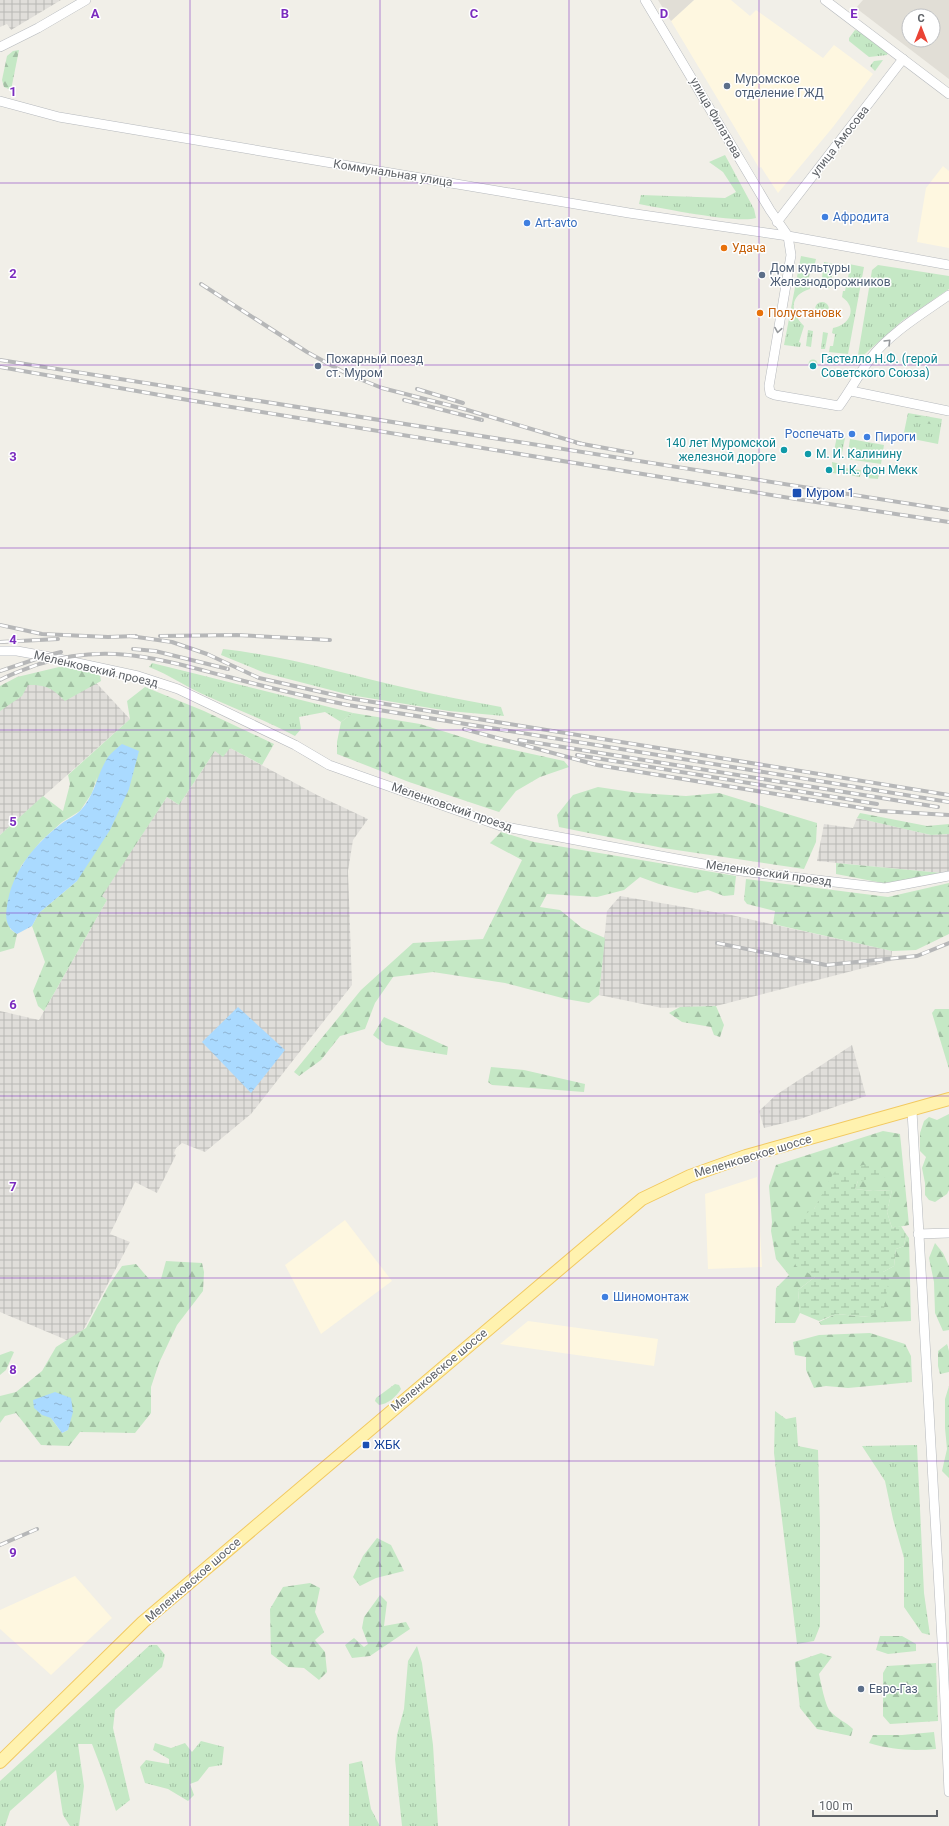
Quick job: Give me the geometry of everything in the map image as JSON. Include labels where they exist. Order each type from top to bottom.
[{"type":"main road","name":"Меленковское шоссе","points":[[0,1762],[143,1622],[642,1200],[690,1176],[741,1158],[912,1111],[949,1099]]},
{"type":"street","points":[[0,47],[38,28],[86,0]]},
{"type":"street","name":"улица Филатова","points":[[645,0],[777,222],[788,236]]},
{"type":"street","points":[[824,0],[949,94]]},
{"type":"street","name":"улица Амосова","points":[[777,222],[903,60]]},
{"type":"street","name":"Коммунальная улица","points":[[0,101],[58,117],[629,213],[788,236],[949,265]]},
{"type":"street","points":[[788,236],[791,255],[769,386],[770,393],[839,406],[851,391],[870,359],[895,334],[949,295]]},
{"type":"street","points":[[851,391],[949,411]]},
{"type":"street","name":"Меленковский проезд","points":[[0,651],[17,651],[45,656],[138,676],[178,689],[295,745],[329,765],[501,826],[741,871],[885,888],[949,876]]},
{"type":"street","points":[[912,1111],[943,1658],[949,1792]]},
{"type":"street","points":[[918,1234],[949,1233]]},
{"type":"shaded area","points":[[0,0],[61,0],[11,30],[7,24],[0,27]]},
{"type":"shaded area","points":[[658,0],[694,0],[671,21]]},
{"type":"shaded area","points":[[694,0],[731,0],[750,16],[756,10],[823,58],[834,45],[873,74],[833,127],[778,193],[761,167],[759,168],[671,21]]},
{"type":"shaded area","points":[[863,0],[949,0],[949,79],[908,48],[941,48],[941,8],[901,8],[901,42],[856,8]]},
{"type":"shaded area","points":[[943,166],[949,171],[949,248],[917,242],[926,188]]},
{"type":"shaded area","points":[[86,672],[130,719],[0,835],[0,703],[29,682]]},
{"type":"shaded area","points":[[230,748],[317,795],[368,819],[353,840],[348,871],[352,985],[251,1114],[205,1152],[182,1143],[176,1148],[174,1153],[176,1155],[157,1193],[135,1182],[110,1234],[130,1242],[76,1344],[0,1312],[0,1011],[39,1020],[107,900],[101,896],[167,797],[179,805],[215,751]]},
{"type":"shaded area","points":[[857,818],[931,835],[949,834],[949,871],[942,873],[817,861],[824,824],[853,828]]},
{"type":"shaded area","points":[[620,896],[731,915],[892,951],[891,961],[716,1006],[662,1008],[599,995],[607,911]]},
{"type":"shaded area","points":[[852,1045],[866,1096],[800,1119],[764,1128],[759,1111],[776,1095]]},
{"type":"shaded area","points":[[757,1177],[762,1267],[708,1269],[705,1194]]},
{"type":"shaded area","points":[[345,1220],[392,1281],[321,1334],[285,1265]]},
{"type":"shaded area","points":[[528,1321],[658,1339],[654,1366],[500,1344]]},
{"type":"shaded area","points":[[75,1576],[112,1618],[51,1675],[0,1629],[0,1610]]},
{"type":"green space","points":[[855,30],[859,31],[888,52],[887,55],[869,57],[849,41],[849,38]]},
{"type":"green space","points":[[19,50],[11,90],[4,87],[2,80],[7,56],[13,51]]},
{"type":"green space","points":[[883,60],[875,71],[870,66],[874,61]]},
{"type":"green space","points":[[725,155],[754,209],[756,218],[734,219],[717,217],[639,204],[641,195],[725,198],[736,192],[723,172],[709,162]]},
{"type":"green space","points":[[801,256],[816,259],[814,267],[811,267],[808,283],[810,284],[810,289],[798,295],[794,304],[796,315],[804,326],[799,342],[801,343],[800,347],[784,345]]},
{"type":"green space","points":[[824,262],[834,264],[830,288],[821,286]]},
{"type":"green space","points":[[849,264],[864,267],[848,354],[829,352],[830,346],[833,346],[835,334],[832,333],[833,328],[844,323],[850,316],[850,306],[842,297],[849,273],[847,272]]},
{"type":"green space","points":[[878,265],[949,276],[949,289],[902,321],[857,361],[872,270]]},
{"type":"green space","points":[[819,302],[825,302],[829,306],[829,312],[825,316],[819,316],[815,312],[815,306]]},
{"type":"green space","points":[[808,330],[813,331],[811,347],[806,346]]},
{"type":"green space","points":[[823,332],[828,333],[825,349],[821,349]]},
{"type":"green space","points":[[813,359],[818,364],[813,369],[808,364]]},
{"type":"green space","points":[[908,413],[942,419],[938,444],[903,437]]},
{"type":"green space","points":[[912,415],[938,420],[939,423],[937,425],[909,421],[909,417]]},
{"type":"green space","points":[[837,436],[845,438],[841,458],[833,456]]},
{"type":"green space","points":[[850,439],[884,445],[881,464],[847,459]]},
{"type":"green space","points":[[832,462],[841,464],[839,474],[833,473]]},
{"type":"green space","points":[[844,468],[861,470],[860,477],[843,474]]},
{"type":"green space","points":[[867,471],[879,473],[878,479],[866,478]]},
{"type":"green space","points":[[223,649],[271,656],[422,692],[501,707],[504,716],[449,711],[350,695],[265,673],[221,655]]},
{"type":"green space","points":[[152,663],[353,713],[341,722],[325,712],[299,717],[301,729],[295,736],[263,720],[201,693],[149,667]]},
{"type":"green space","points":[[59,667],[82,668],[100,675],[101,681],[65,701],[49,688],[28,685],[22,696],[0,711],[0,686],[17,677]]},
{"type":"green space","points":[[145,687],[204,711],[274,744],[262,765],[230,748],[223,757],[215,751],[179,805],[167,797],[102,896],[107,900],[44,1011],[38,1006],[33,991],[45,962],[32,926],[39,913],[77,881],[97,777],[92,793],[80,811],[62,822],[41,841],[21,866],[10,929],[17,934],[14,948],[0,952],[0,835],[43,796],[63,811],[70,784],[68,775],[130,719],[127,701]]},
{"type":"green space","points":[[353,713],[420,724],[481,743],[564,761],[569,767],[540,777],[516,791],[499,812],[409,782],[337,754],[337,742],[341,722]]},
{"type":"green space","points":[[598,787],[638,793],[686,796],[719,793],[817,823],[816,842],[804,869],[663,848],[559,827],[557,815],[573,795]]},
{"type":"green space","points":[[860,813],[927,826],[949,824],[949,834],[931,835],[857,818]]},
{"type":"green space","points":[[501,832],[534,842],[736,876],[734,895],[724,896],[708,890],[695,893],[659,884],[640,877],[624,890],[597,897],[547,894],[540,907],[560,910],[582,928],[605,938],[599,995],[589,1003],[566,999],[505,983],[433,972],[393,977],[375,1003],[365,1029],[340,1036],[321,1060],[299,1076],[294,1072],[361,990],[413,943],[483,939],[522,860],[490,843]]},
{"type":"green space","points":[[836,863],[942,873],[933,877],[883,883],[836,874]]},
{"type":"green space","points":[[746,879],[888,897],[949,883],[949,934],[916,950],[892,951],[773,924],[775,911],[747,904],[744,900]]},
{"type":"green space","points":[[716,1006],[724,1025],[720,1037],[714,1035],[711,1027],[682,1022],[669,1013],[680,1007]]},
{"type":"green space","points":[[935,1009],[949,1009],[949,1069],[932,1013]]},
{"type":"green space","points":[[384,1017],[448,1047],[447,1055],[386,1045],[373,1035]]},
{"type":"green space","points":[[491,1067],[524,1070],[585,1084],[584,1092],[492,1085],[488,1082]]},
{"type":"green space","points":[[949,1114],[949,1190],[947,1194],[935,1202],[929,1200],[925,1195],[925,1183],[922,1168],[926,1157],[920,1151],[920,1133],[924,1121],[929,1117],[937,1120]]},
{"type":"green space","points":[[883,1131],[900,1134],[909,1225],[892,1228],[887,1212],[892,1190],[873,1191],[855,1189],[858,1181],[880,1162],[824,1193],[814,1209],[815,1277],[798,1290],[800,1313],[795,1323],[775,1323],[776,1288],[789,1275],[776,1259],[771,1231],[772,1222],[769,1186],[776,1165]]},
{"type":"green space","points":[[880,1161],[886,1177],[858,1181],[855,1189],[873,1191],[892,1190],[887,1212],[892,1228],[901,1226],[906,1234],[904,1246],[896,1249],[894,1266],[883,1272],[889,1279],[884,1309],[869,1317],[836,1314],[819,1321],[800,1313],[798,1290],[815,1277],[796,1266],[791,1251],[792,1221],[814,1209],[834,1172]]},
{"type":"green space","points":[[906,1234],[909,1238],[911,1321],[821,1325],[819,1322],[836,1314],[869,1317],[883,1272],[894,1266],[896,1249],[904,1246]]},
{"type":"green space","points":[[935,1243],[943,1253],[949,1266],[949,1330],[943,1331],[935,1313],[934,1282],[929,1258]]},
{"type":"green space","points":[[166,1261],[202,1263],[204,1272],[203,1291],[177,1325],[159,1363],[151,1387],[151,1413],[135,1433],[80,1432],[69,1446],[41,1445],[16,1413],[5,1416],[0,1423],[0,1396],[16,1392],[42,1371],[56,1347],[86,1328],[109,1285],[122,1266],[136,1264],[149,1279],[161,1279]],"holes":[[[51,1418],[68,1430],[62,1433]]]},
{"type":"green space","points":[[870,1333],[905,1344],[911,1356],[912,1382],[848,1388],[826,1386],[814,1388],[806,1370],[806,1357],[795,1355],[793,1342],[819,1335]]},
{"type":"green space","points":[[947,1344],[949,1351],[949,1372],[940,1374],[938,1366],[938,1351]]},
{"type":"green space","points":[[11,1351],[14,1352],[6,1370],[0,1375],[0,1355]]},
{"type":"green space","points":[[395,1384],[399,1385],[401,1389],[399,1392],[389,1402],[379,1405],[375,1401],[376,1398]]},
{"type":"green space","points":[[949,1386],[949,1478],[942,1471],[947,1449],[945,1399]]},
{"type":"green space","points":[[775,1411],[786,1419],[796,1417],[798,1446],[818,1450],[820,1626],[814,1641],[797,1644],[774,1453]]},
{"type":"green space","points":[[917,1445],[924,1593],[930,1635],[922,1633],[904,1607],[904,1558],[893,1519],[885,1481],[862,1446]]},
{"type":"green space","points":[[377,1538],[391,1545],[404,1571],[376,1578],[360,1586],[353,1577],[363,1556]]},
{"type":"green space","points":[[310,1583],[320,1588],[315,1612],[324,1632],[315,1640],[325,1652],[327,1672],[319,1680],[304,1668],[288,1667],[271,1654],[270,1609],[283,1587]]},
{"type":"green space","points":[[380,1595],[387,1602],[384,1626],[406,1622],[410,1629],[370,1656],[352,1658],[345,1645],[354,1638],[364,1647],[368,1644],[362,1628],[364,1617]]},
{"type":"green space","points":[[880,1636],[902,1636],[916,1644],[916,1651],[888,1654],[876,1650]]},
{"type":"green space","points":[[150,1645],[157,1645],[165,1655],[162,1667],[115,1710],[113,1728],[130,1800],[116,1811],[92,1744],[78,1744],[84,1786],[79,1826],[70,1826],[63,1815],[56,1770],[10,1811],[5,1826],[0,1826],[0,1781]]},
{"type":"green space","points":[[417,1646],[422,1663],[433,1745],[438,1826],[402,1826],[395,1759],[397,1735],[404,1709],[408,1661]]},
{"type":"green space","points":[[821,1653],[832,1657],[819,1674],[826,1704],[833,1714],[853,1729],[851,1736],[817,1729],[800,1708],[795,1662]]},
{"type":"green space","points":[[936,1663],[938,1721],[890,1724],[883,1716],[883,1673],[887,1666]]},
{"type":"green space","points":[[934,1732],[936,1749],[902,1749],[869,1743],[873,1735],[902,1735]]},
{"type":"green space","points":[[201,1741],[224,1747],[222,1765],[209,1767],[198,1781],[190,1784],[194,1795],[188,1801],[168,1789],[145,1783],[140,1767],[146,1760],[169,1764],[169,1759],[153,1750],[155,1743],[171,1748],[185,1743],[192,1752]]},
{"type":"green space","points":[[362,1761],[371,1809],[380,1826],[349,1826],[349,1764]]},
{"type":"water","points":[[122,744],[139,751],[129,789],[110,830],[77,881],[39,913],[32,926],[17,934],[8,925],[6,914],[10,893],[19,870],[33,850],[51,832],[77,814],[86,804],[108,757]]},
{"type":"water","points":[[238,1007],[285,1050],[251,1093],[202,1042]]},
{"type":"water","points":[[55,1392],[71,1398],[73,1412],[68,1430],[62,1433],[51,1418],[42,1415],[34,1408],[33,1400]]},
{"type":"railway","points":[[201,284],[307,352],[347,374],[382,388],[464,409],[582,444]]},
{"type":"railway","points":[[0,360],[949,510]]},
{"type":"railway","points":[[0,367],[188,400],[796,499],[949,522]]},
{"type":"railway","points":[[417,389],[463,403]]},
{"type":"railway","points":[[404,400],[482,420]]},
{"type":"railway","points":[[577,443],[632,453]]},
{"type":"railway","points":[[0,625],[42,634],[108,637],[136,636]]},
{"type":"railway","points":[[160,636],[237,635],[330,640]]},
{"type":"railway","points":[[130,636],[172,642],[207,654],[259,678],[348,698],[949,795]]},
{"type":"railway","points":[[0,642],[58,639]]},
{"type":"railway","points":[[133,649],[155,651],[228,669]]},
{"type":"railway","points":[[0,671],[61,652]]},
{"type":"railway","points":[[0,680],[39,664],[65,658],[89,654],[135,656],[181,665],[303,696],[348,705],[949,802]]},
{"type":"railway","points":[[464,729],[597,765],[880,811],[949,815]]},
{"type":"railway","points":[[519,740],[938,807]]},
{"type":"railway","points":[[577,755],[877,804]]},
{"type":"railway","points":[[717,943],[826,965],[917,956],[949,943]]},
{"type":"railway","points":[[0,1545],[37,1529]]},
{"type":"place","name":"Муромское отделение ГЖД","points":[[727,86]]},
{"type":"place","name":"Афродита","points":[[825,217]]},
{"type":"place","name":"Art-avto","points":[[527,223]]},
{"type":"place","name":"Удача","points":[[724,248]]},
{"type":"place","name":"Дом культуры Железнодорожников","points":[[762,275]]},
{"type":"place","name":"Полустановк","points":[[760,313]]},
{"type":"place","name":"Пожарный поезд ст. Муром","points":[[318,366]]},
{"type":"place","name":"Гастелло Н.Ф. (герой Советского Союза)","points":[[813,366]]},
{"type":"place","name":"Роспечать","points":[[852,434]]},
{"type":"place","name":"Пироги","points":[[867,437]]},
{"type":"place","name":"140 лет Муромской железной дороге","points":[[784,450]]},
{"type":"place","name":"М. И. Калинину","points":[[808,454]]},
{"type":"place","name":"Н.К. фон Мекк","points":[[829,470]]},
{"type":"place","name":"Муром 1","points":[[797,493]]},
{"type":"place","name":"Шиномонтаж","points":[[605,1297]]},
{"type":"place","name":"ЖБК","points":[[366,1445]]},
{"type":"place","name":"Евро-Газ","points":[[861,1689]]}]
